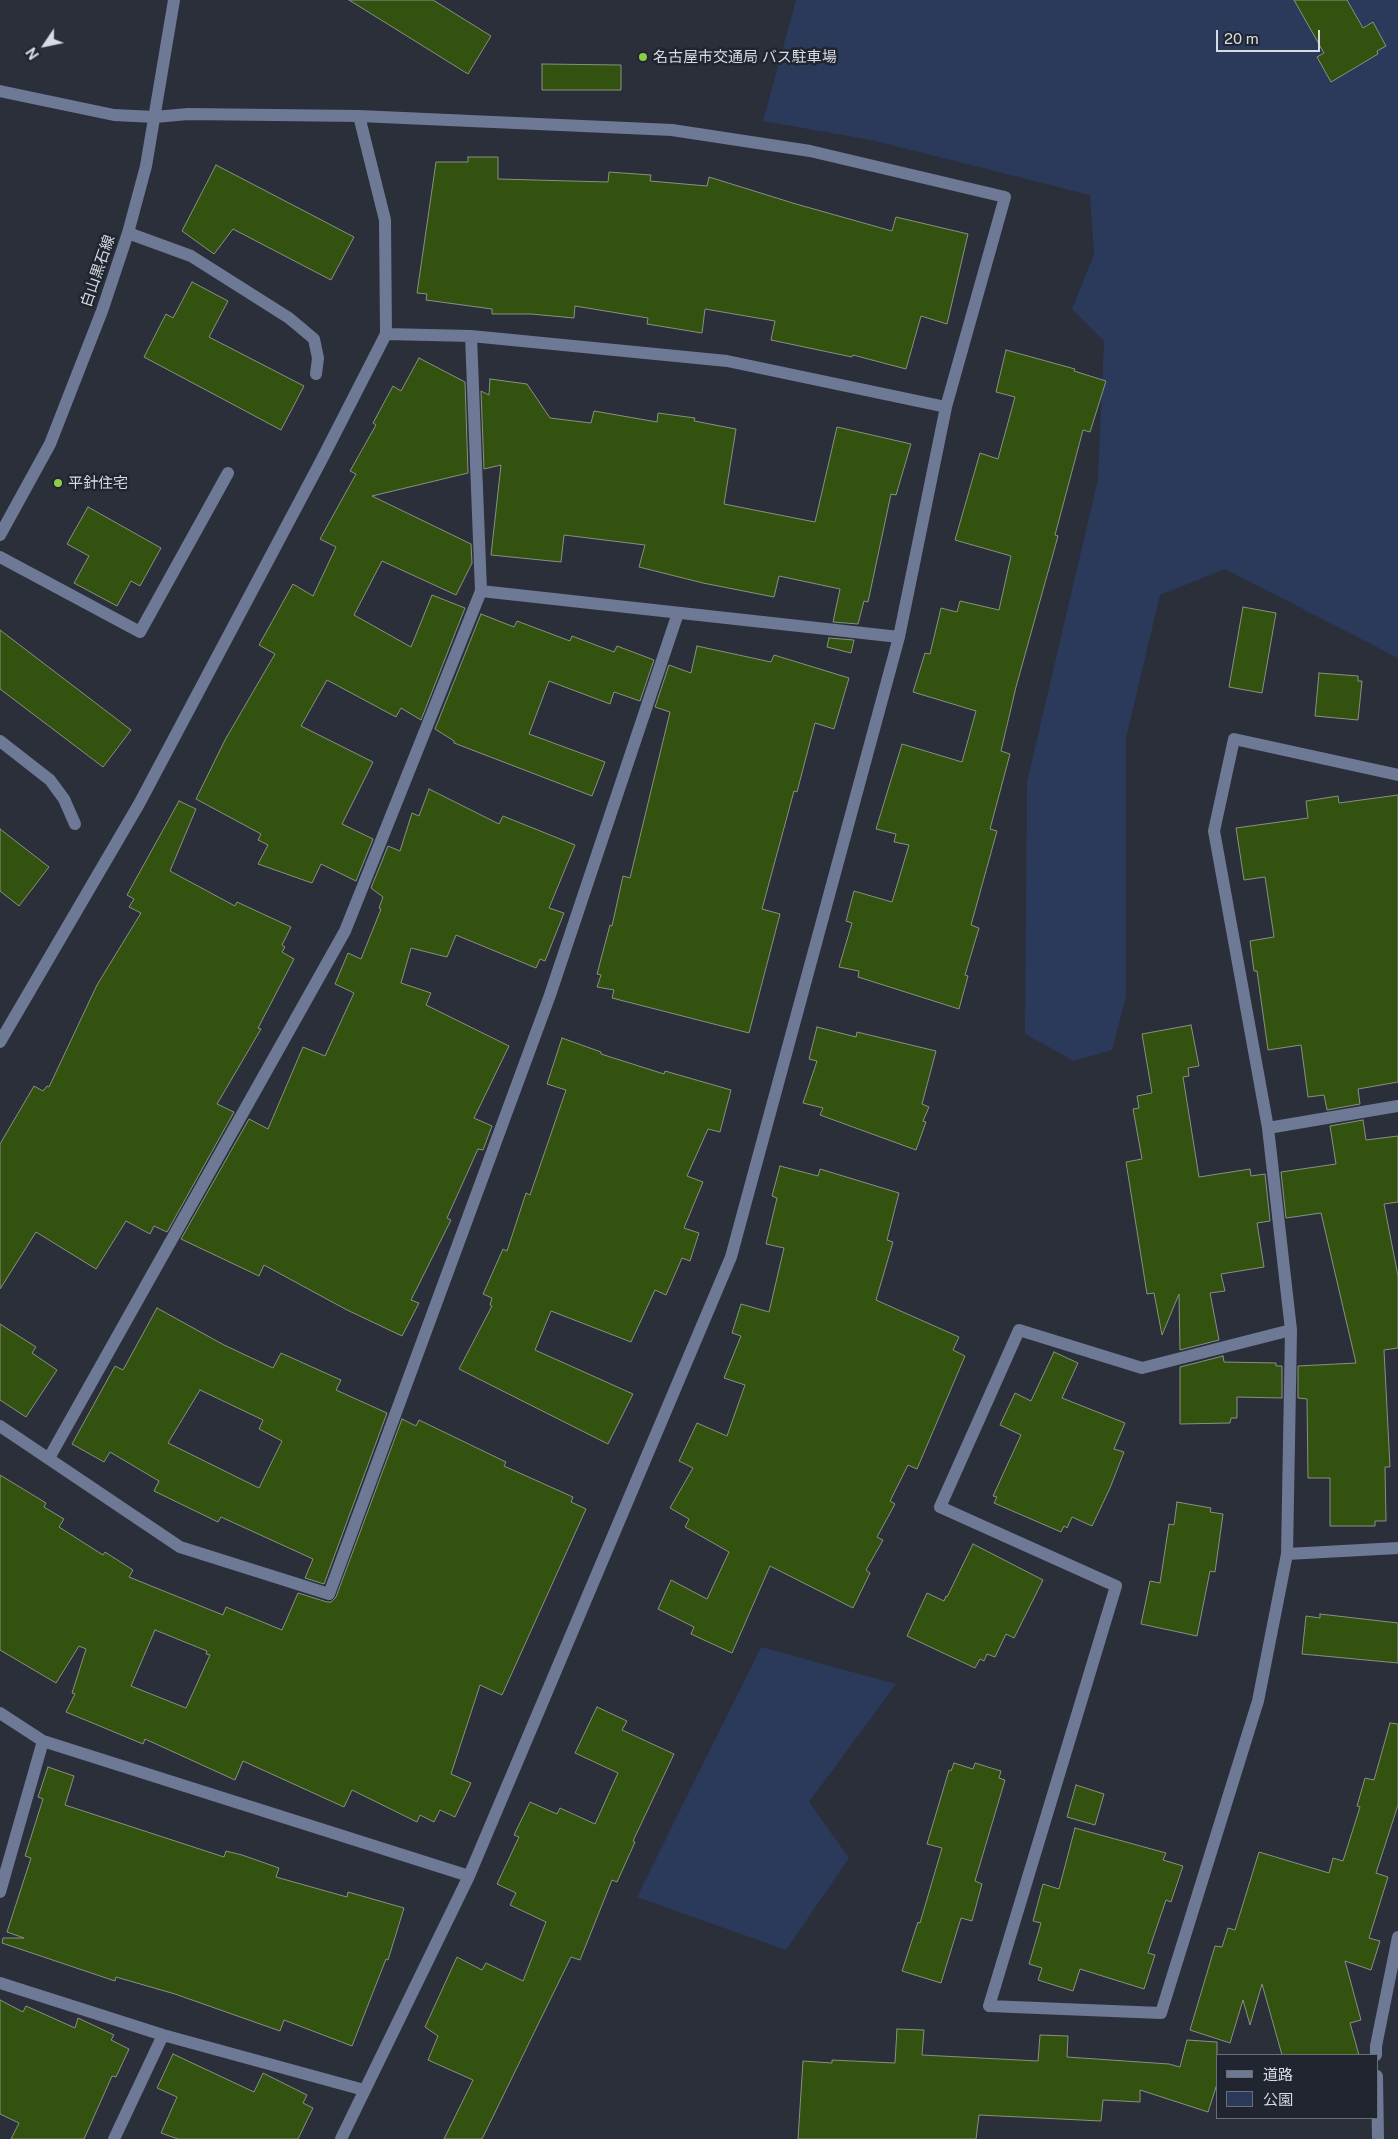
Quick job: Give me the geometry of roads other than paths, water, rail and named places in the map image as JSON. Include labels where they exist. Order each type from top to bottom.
[{"type":"street","name":"白山黒石線","points":[[0,535],[50,444],[102,311],[128,233],[146,166],[174,0]]},
{"type":"street","points":[[0,91],[114,116],[155,117],[188,114],[359,116],[672,130],[810,151],[1005,197],[946,407],[899,636],[731,1257],[469,1876],[341,2139]]},
{"type":"street","points":[[0,1042],[139,804],[321,461],[386,334],[385,220],[359,116]]},
{"type":"street","points":[[128,233],[191,256],[289,318],[314,339],[318,358],[316,374]]},
{"type":"street","points":[[386,334],[471,336],[727,361],[946,407]]},
{"type":"street","points":[[49,1458],[345,931],[481,591],[471,336]]},
{"type":"street","points":[[0,557],[140,632],[228,473]]},
{"type":"street","points":[[481,591],[899,636]]},
{"type":"street","points":[[0,1426],[180,1547],[329,1594],[550,995],[678,613]]},
{"type":"street","points":[[1291,1330],[1142,1368],[1019,1330],[940,1507],[1116,1586],[989,2006],[1161,2013],[1258,1701],[1287,1554],[1291,1330],[1268,1128],[1214,831],[1234,739],[1398,775]]},
{"type":"street","points":[[0,741],[50,780],[64,800],[75,824]]},
{"type":"street","points":[[1268,1128],[1398,1106]]},
{"type":"street","points":[[1287,1554],[1398,1548]]},
{"type":"street","points":[[0,1713],[43,1741],[469,1876]]},
{"type":"street","points":[[0,1892],[43,1741]]},
{"type":"street","points":[[1376,2054],[1398,1937]]},
{"type":"street","points":[[0,1983],[163,2035],[364,2090]]},
{"type":"street","points":[[114,2139],[163,2035]]},
{"type":"street","points":[[1378,2119],[1378,2139]]},
{"type":"place","name":"名古屋市交通局 バス駐車場","points":[[643,57]]},
{"type":"place","name":"平針住宅","points":[[58,483]]}]
